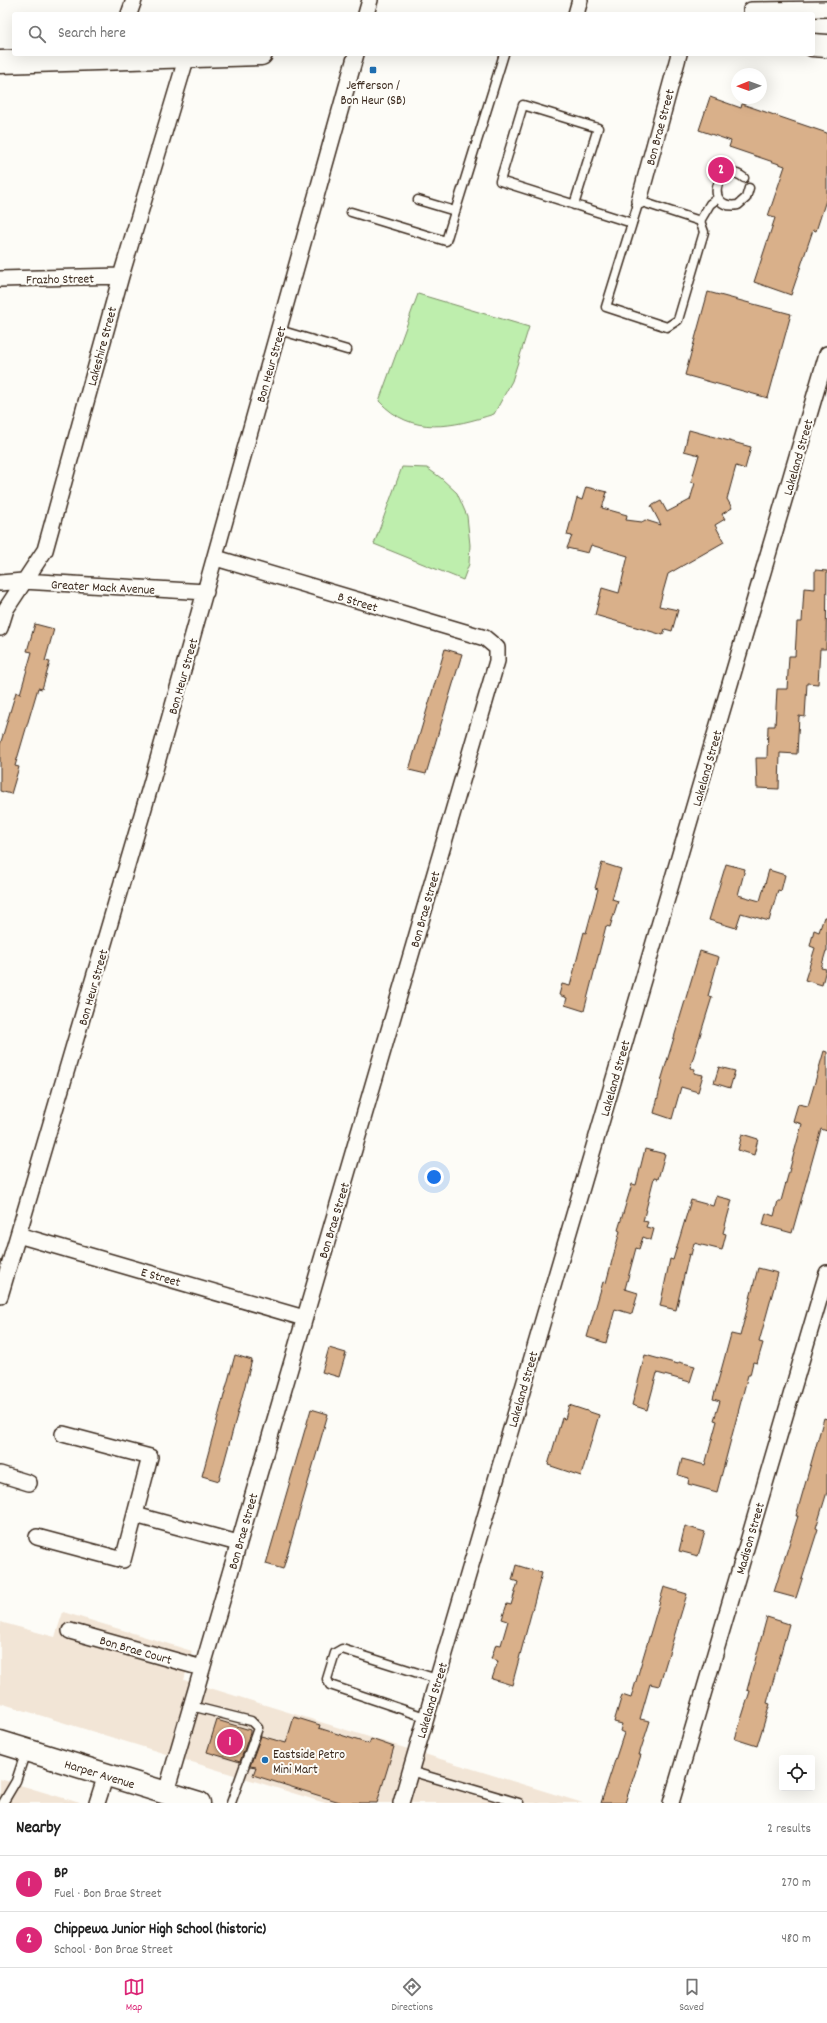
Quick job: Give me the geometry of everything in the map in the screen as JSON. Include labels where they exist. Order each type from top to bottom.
[{"type":"main road","points":[[815,45],[827,46]]},
{"type":"main road","points":[[0,62],[117,56],[187,56]]},
{"type":"main road","name":"Harper Avenue","points":[[0,1742],[199,1803]]},
{"type":"street","points":[[131,12],[134,0]]},
{"type":"street","points":[[367,12],[370,0]]},
{"type":"street","points":[[577,12],[580,0]]},
{"type":"street","points":[[752,8],[827,9]]},
{"type":"street","name":"Lakeshire Street","points":[[0,628],[6,608],[45,550],[121,276],[187,56]]},
{"type":"street","name":"Bon Heur Street","points":[[0,1296],[216,558],[355,56]]},
{"type":"street","name":"Bon Brae Street","points":[[639,200],[678,56]]},
{"type":"street","name":"Frazho Street","points":[[0,279],[121,276]]},
{"type":"street","name":"Lakeland Street","points":[[401,1803],[425,1717],[827,354]]},
{"type":"street","name":"B Street","points":[[216,558],[485,638],[497,648]]},
{"type":"street","name":"Greater Mack Avenue","points":[[0,583],[23,581],[206,592]]},
{"type":"street","name":"Bon Brae Street","points":[[166,1792],[495,671],[497,648]]},
{"type":"street","name":"E Street","points":[[18,1235],[304,1318]]},
{"type":"street","name":"Madison Street","points":[[671,1803],[827,1273]]},
{"type":"street","points":[[37,1537],[123,1560],[150,1457],[63,1434]]},
{"type":"street","points":[[0,1474],[29,1483]]},
{"type":"street","points":[[135,1515],[238,1543]]},
{"type":"street","name":"Bon Brae Court","points":[[70,1631],[202,1668]]},
{"type":"street","points":[[98,1803],[106,1775]]},
{"type":"lane","points":[[351,212],[446,241],[503,56]]},
{"type":"lane","points":[[574,205],[598,128],[523,105],[500,181],[574,205],[632,223]]},
{"type":"lane","points":[[744,178],[735,173],[724,175],[716,188],[718,198],[727,205],[738,205],[746,198],[749,188]]},
{"type":"lane","points":[[700,221],[710,204],[718,198]]},
{"type":"lane","points":[[418,200],[455,211]]},
{"type":"lane","points":[[639,200],[700,221],[704,232],[678,320],[667,327],[606,307],[639,200]]},
{"type":"lane","points":[[279,330],[347,350]]},
{"type":"lane","points":[[425,1717],[330,1685],[327,1679],[335,1653],[342,1648],[437,1679]]},
{"type":"lane","points":[[191,1706],[250,1721],[258,1728],[231,1803]]},
{"type":"lane","points":[[3,1803],[16,1781],[27,1750]]},
{"type":"lane","points":[[410,1771],[519,1803]]},
{"type":"shaded area","points":[[63,1612],[192,1651],[184,1680],[583,1803],[325,1803],[0,1703],[0,1622],[55,1637]]},
{"type":"shaded area","points":[[0,1779],[80,1803],[0,1803]]},
{"type":"green space","points":[[418,294],[529,327],[512,381],[494,414],[463,423],[434,426],[405,420],[392,412],[379,401]]},
{"type":"green space","points":[[402,467],[427,468],[441,478],[457,493],[467,516],[470,545],[469,564],[463,580],[374,544]]},
{"type":"building","points":[[710,97],[741,108],[742,104],[827,133],[827,197],[816,231],[813,230],[791,295],[754,282],[775,218],[768,216],[785,166],[729,147],[731,141],[699,130]]},
{"type":"building","points":[[708,292],[791,314],[768,398],[685,375]]},
{"type":"building","points":[[689,430],[751,447],[745,469],[736,466],[727,499],[732,508],[722,514],[725,519],[715,525],[724,542],[668,574],[659,606],[678,610],[672,631],[665,629],[663,635],[595,615],[602,588],[619,593],[628,556],[591,545],[588,553],[567,548],[572,536],[567,535],[577,498],[582,500],[586,487],[607,492],[602,508],[627,515],[626,520],[642,522],[645,520],[661,525],[651,506],[661,501],[667,512],[690,500],[695,483],[691,482],[699,455],[684,451]]},
{"type":"building","points":[[815,570],[827,571],[826,649],[820,649],[818,684],[807,683],[805,717],[799,716],[797,754],[780,753],[779,789],[757,788],[756,758],[767,758],[768,726],[775,726],[777,689],[787,689],[789,656],[795,656],[797,622],[802,622],[804,588],[815,589]]},
{"type":"building","points":[[35,624],[54,629],[45,661],[50,662],[42,689],[38,688],[15,766],[19,767],[11,794],[0,791],[0,745],[16,692],[20,694],[32,652],[27,651]]},
{"type":"building","points":[[445,649],[462,654],[426,774],[409,770]]},
{"type":"building","points":[[602,863],[621,869],[612,899],[618,901],[610,927],[606,926],[584,1011],[565,1005],[567,998],[559,995],[562,984],[570,986],[584,932],[586,933],[598,889],[595,888]]},
{"type":"building","points":[[726,864],[745,869],[738,895],[760,901],[769,870],[785,875],[781,891],[778,890],[769,921],[741,913],[736,928],[709,920]]},
{"type":"building","points":[[824,917],[827,917],[827,951],[821,968],[826,969],[822,985],[805,980],[815,948],[810,946],[814,930],[819,932]]},
{"type":"building","points":[[700,951],[719,957],[708,996],[712,997],[690,1068],[695,1069],[694,1073],[703,1075],[698,1092],[681,1087],[672,1119],[654,1113],[661,1081]]},
{"type":"building","points":[[824,1051],[827,1052],[827,1131],[821,1129],[792,1233],[763,1225],[766,1213],[774,1216],[778,1201],[781,1201],[802,1124],[793,1121],[798,1104],[808,1106]]},
{"type":"building","points":[[719,1067],[735,1071],[730,1088],[714,1083]]},
{"type":"building","points":[[742,1134],[758,1139],[754,1155],[738,1150]]},
{"type":"building","points":[[645,1149],[665,1154],[658,1179],[654,1178],[643,1221],[648,1222],[646,1227],[654,1229],[651,1240],[643,1237],[639,1249],[636,1248],[625,1289],[638,1293],[632,1314],[615,1309],[606,1343],[587,1337],[603,1282],[606,1283],[620,1231],[618,1230],[632,1184],[636,1185]]},
{"type":"building","points":[[716,1196],[732,1200],[723,1233],[726,1234],[722,1250],[694,1243],[691,1255],[689,1254],[676,1310],[660,1306],[670,1259],[673,1260],[691,1200],[713,1206]]},
{"type":"building","points":[[758,1268],[778,1273],[759,1342],[763,1343],[757,1363],[753,1362],[750,1375],[748,1375],[717,1492],[688,1484],[689,1478],[678,1475],[682,1459],[705,1465],[717,1421],[714,1420],[720,1401],[713,1399],[731,1334],[740,1336]]},
{"type":"building","points":[[329,1348],[346,1353],[339,1377],[322,1372]]},
{"type":"building","points":[[235,1355],[252,1360],[219,1481],[202,1476]]},
{"type":"building","points":[[645,1355],[678,1364],[679,1362],[695,1366],[690,1382],[657,1373],[647,1410],[632,1405]]},
{"type":"building","points":[[569,1405],[599,1415],[581,1476],[548,1465],[562,1418],[565,1419]]},
{"type":"building","points":[[311,1409],[328,1414],[283,1569],[266,1564]]},
{"type":"building","points":[[824,1418],[827,1419],[827,1492],[816,1528],[818,1529],[796,1598],[774,1592],[798,1516],[796,1516]]},
{"type":"building","points":[[685,1526],[705,1532],[698,1556],[679,1551]]},
{"type":"building","points":[[516,1565],[542,1573],[512,1685],[492,1679],[498,1661],[491,1659],[496,1644],[501,1645],[508,1621],[502,1619],[507,1604],[511,1605],[518,1582],[512,1580]]},
{"type":"building","points":[[664,1587],[687,1594],[659,1686],[650,1684],[640,1719],[650,1721],[639,1755],[641,1755],[625,1803],[601,1803],[624,1733],[620,1731],[622,1724],[614,1722],[622,1695],[631,1698]]},
{"type":"building","points":[[767,1617],[789,1624],[767,1703],[770,1704],[757,1746],[735,1739],[750,1691],[747,1690]]},
{"type":"building","points":[[294,1717],[320,1725],[319,1728],[369,1744],[371,1739],[394,1747],[377,1803],[343,1803],[253,1775],[256,1767],[250,1766],[261,1736],[286,1743]]},
{"type":"building","points":[[217,1720],[250,1730],[240,1762],[207,1752]]},
{"type":"place","name":"Jefferson / Bon Heur (SB)","points":[[373,70]]},
{"type":"place","name":"Chippewa Junior High School (historic)","points":[[721,170]]},
{"type":"place","name":"BP","points":[[230,1742]]},
{"type":"place","name":"Eastside Petro Mini Mart","points":[[265,1760]]}]
